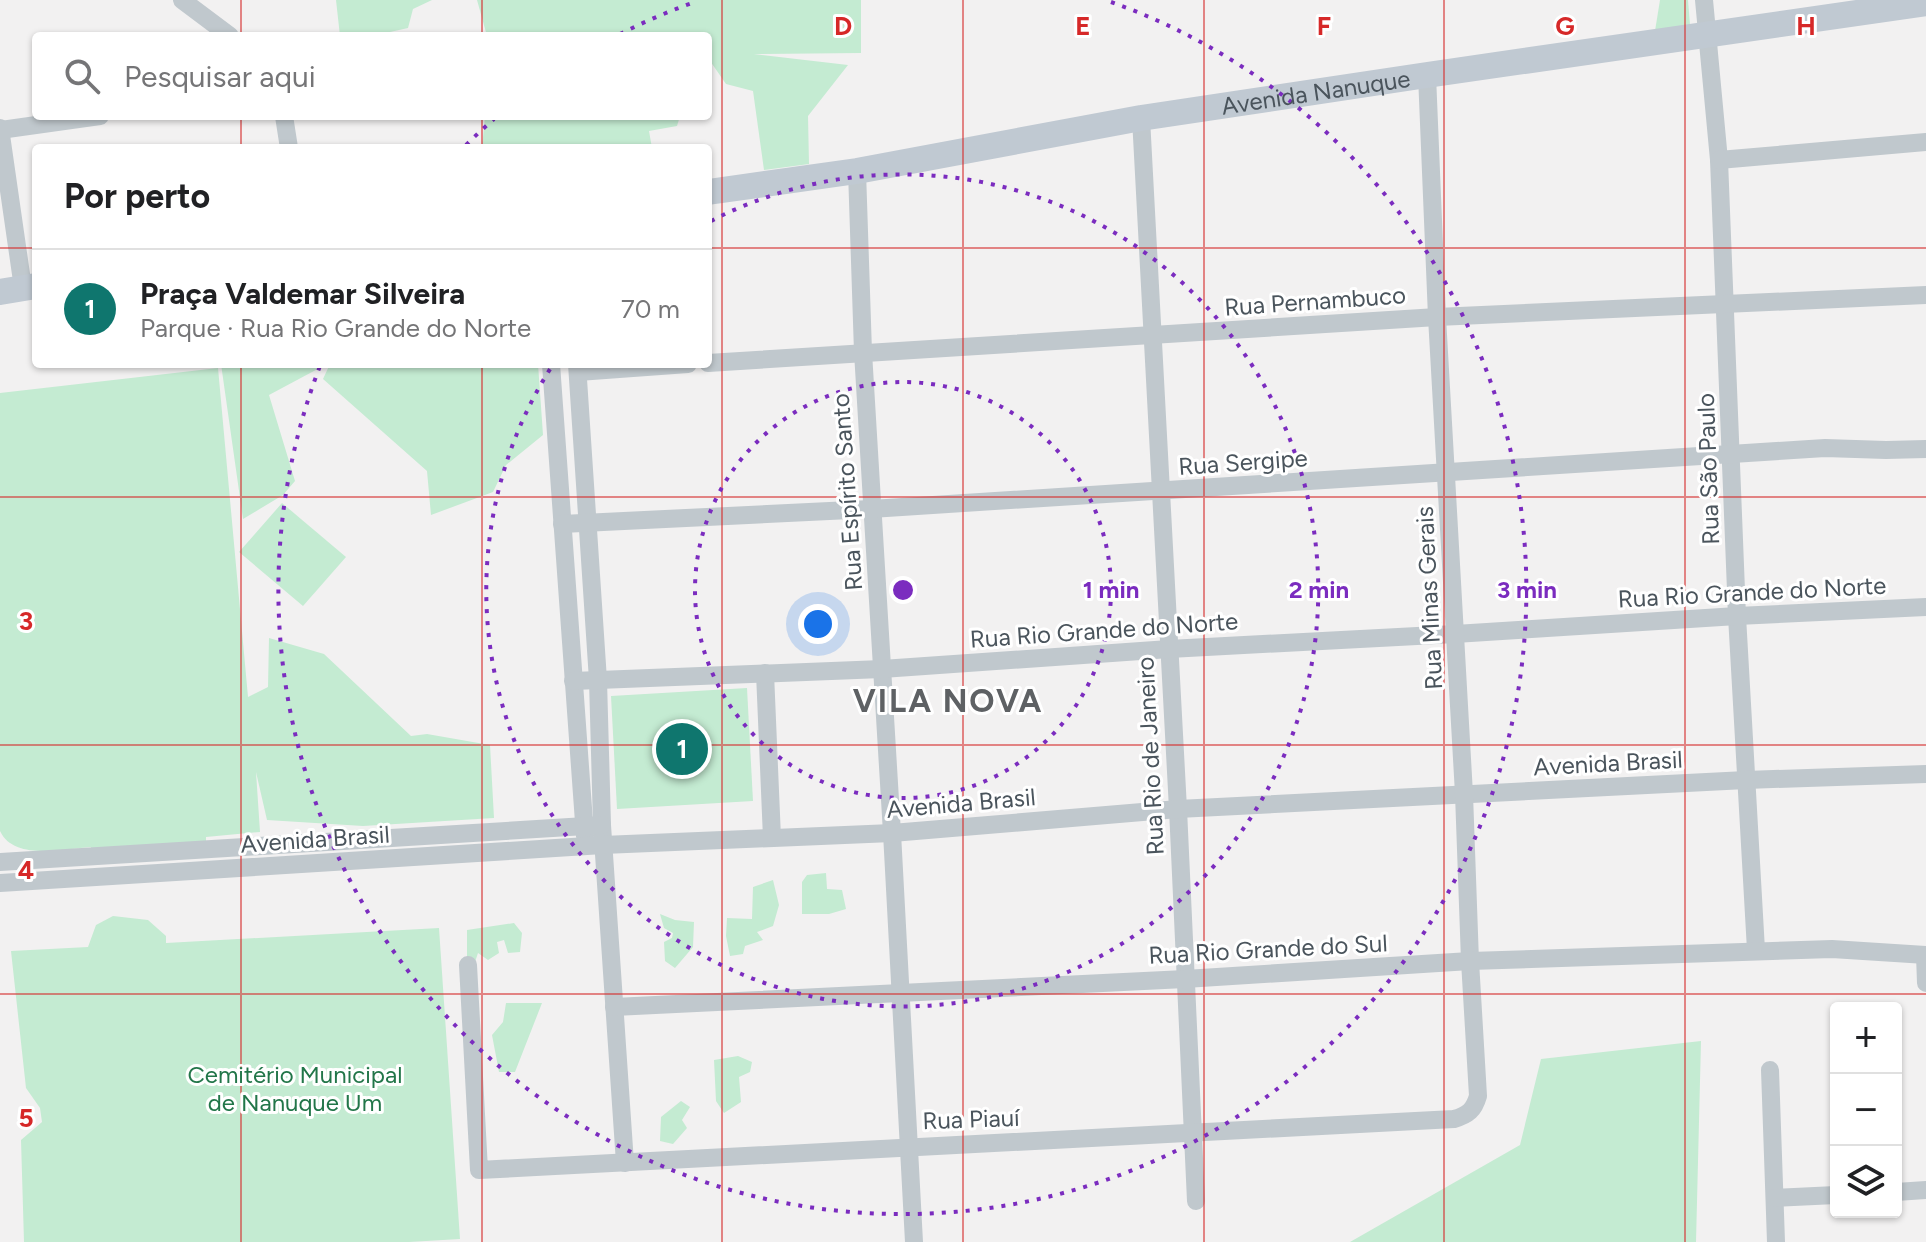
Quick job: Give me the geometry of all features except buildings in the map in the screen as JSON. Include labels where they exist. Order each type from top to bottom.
[{"type":"main road","name":"Avenida Nanuque","points":[[712,191],[857,171],[1141,118],[1926,3]]},
{"type":"street","points":[[182,0],[225,32]]},
{"type":"street","name":"Rua São Paulo","points":[[1704,0],[1719,160],[1737,616],[1756,950]]},
{"type":"street","name":"Rua Minas Gerais","points":[[1427,75],[1478,1096],[1475,1106],[1466,1116]]},
{"type":"street","name":"Rua Rio de Janeiro","points":[[1141,118],[1196,1201]]},
{"type":"street","points":[[20,289],[0,129],[69,120]]},
{"type":"street","points":[[285,120],[288,144]]},
{"type":"street","points":[[1719,160],[1926,142]]},
{"type":"street","name":"Rua Espírito Santo","points":[[857,171],[871,509],[914,1242]]},
{"type":"street","name":"Rua Pernambuco","points":[[712,363],[1437,317],[1926,295]]},
{"type":"street","points":[[551,368],[573,681],[593,826]]},
{"type":"street","points":[[578,368],[598,680],[594,846],[614,1007],[625,1163]]},
{"type":"street","name":"Rua Sergipe","points":[[562,524],[871,509],[1825,448],[1926,449]]},
{"type":"street","name":"Rua Rio Grande do Norte","points":[[573,681],[882,669],[1169,649],[1926,607]]},
{"type":"street","points":[[765,673],[772,838]]},
{"type":"street","name":"Avenida Brasil","points":[[0,883],[594,846],[892,833],[1178,809],[1746,780],[1926,774]]},
{"type":"street","name":"Avenida Brasil","points":[[0,862],[593,826]]},
{"type":"street","name":"Rua Rio Grande do Sul","points":[[614,1007],[1185,979],[1470,961],[1832,949],[1926,955]]},
{"type":"street","points":[[1926,955],[1926,983]]},
{"type":"street","name":"Rua Piauí","points":[[468,965],[479,1170],[1192,1134],[1466,1116]]},
{"type":"street","points":[[1770,1070],[1776,1242]]},
{"type":"street","points":[[1902,1192],[1926,1190]]},
{"type":"street","points":[[1775,1198],[1830,1195]]},
{"type":"green space","points":[[336,0],[432,0],[413,9],[408,28],[390,32],[340,32]]},
{"type":"green space","points":[[477,0],[861,0],[861,53],[754,54],[848,65],[808,116],[809,164],[764,170],[753,91],[726,84],[712,64],[712,32],[486,32]]},
{"type":"green space","points":[[1660,0],[1688,0],[1690,25],[1655,31]]},
{"type":"green space","points":[[485,120],[679,120],[677,126],[649,131],[651,144],[482,144]]},
{"type":"green space","points":[[218,368],[248,697],[268,687],[269,638],[324,654],[411,736],[427,734],[490,745],[494,818],[363,826],[267,820],[256,772],[260,832],[206,837],[206,843],[91,851],[91,847],[40,851],[16,846],[0,831],[0,393]]},
{"type":"green space","points":[[222,368],[320,368],[269,395],[295,481],[283,495],[243,519]]},
{"type":"green space","points":[[328,368],[538,368],[543,435],[506,465],[493,492],[431,515],[427,471],[323,379]]},
{"type":"green space","points":[[282,503],[346,557],[303,606],[239,552]]},
{"type":"green space","points":[[747,688],[753,801],[617,809],[611,696]]},
{"type":"green space","points":[[826,873],[827,889],[842,890],[846,909],[829,914],[802,914],[802,882],[807,875]]},
{"type":"green space","points":[[773,880],[779,905],[773,926],[757,932],[763,940],[745,946],[743,954],[730,956],[726,936],[727,918],[752,919],[753,887]]},
{"type":"green space","points":[[660,914],[675,920],[694,922],[693,947],[675,968],[665,961],[664,942],[672,938],[673,933],[664,928]]},
{"type":"green space","name":"Cemitério Municipal de Nanuque Um","points":[[113,916],[148,920],[166,936],[166,943],[439,928],[460,1239],[409,1242],[24,1242],[21,1140],[42,1122],[40,1108],[26,1088],[11,951],[88,947],[96,925]]},
{"type":"green space","points":[[514,923],[522,933],[520,952],[508,953],[504,940],[497,942],[499,953],[488,960],[478,953],[474,965],[467,962],[467,930]]},
{"type":"green space","points":[[506,1003],[542,1003],[515,1072],[499,1072],[492,1035],[503,1022]]},
{"type":"green space","points":[[1701,1041],[1696,1242],[1350,1242],[1520,1145],[1541,1059]]},
{"type":"green space","points":[[738,1056],[752,1062],[750,1072],[739,1077],[741,1102],[724,1113],[716,1101],[714,1060]]},
{"type":"green space","points":[[681,1101],[690,1107],[682,1120],[687,1128],[673,1144],[660,1141],[661,1117]]},
{"type":"place","name":"Praça Valdemar Silveira","points":[[682,749]]},
{"type":"district","name":"VILA NOVA","points":[[948,701]]}]
